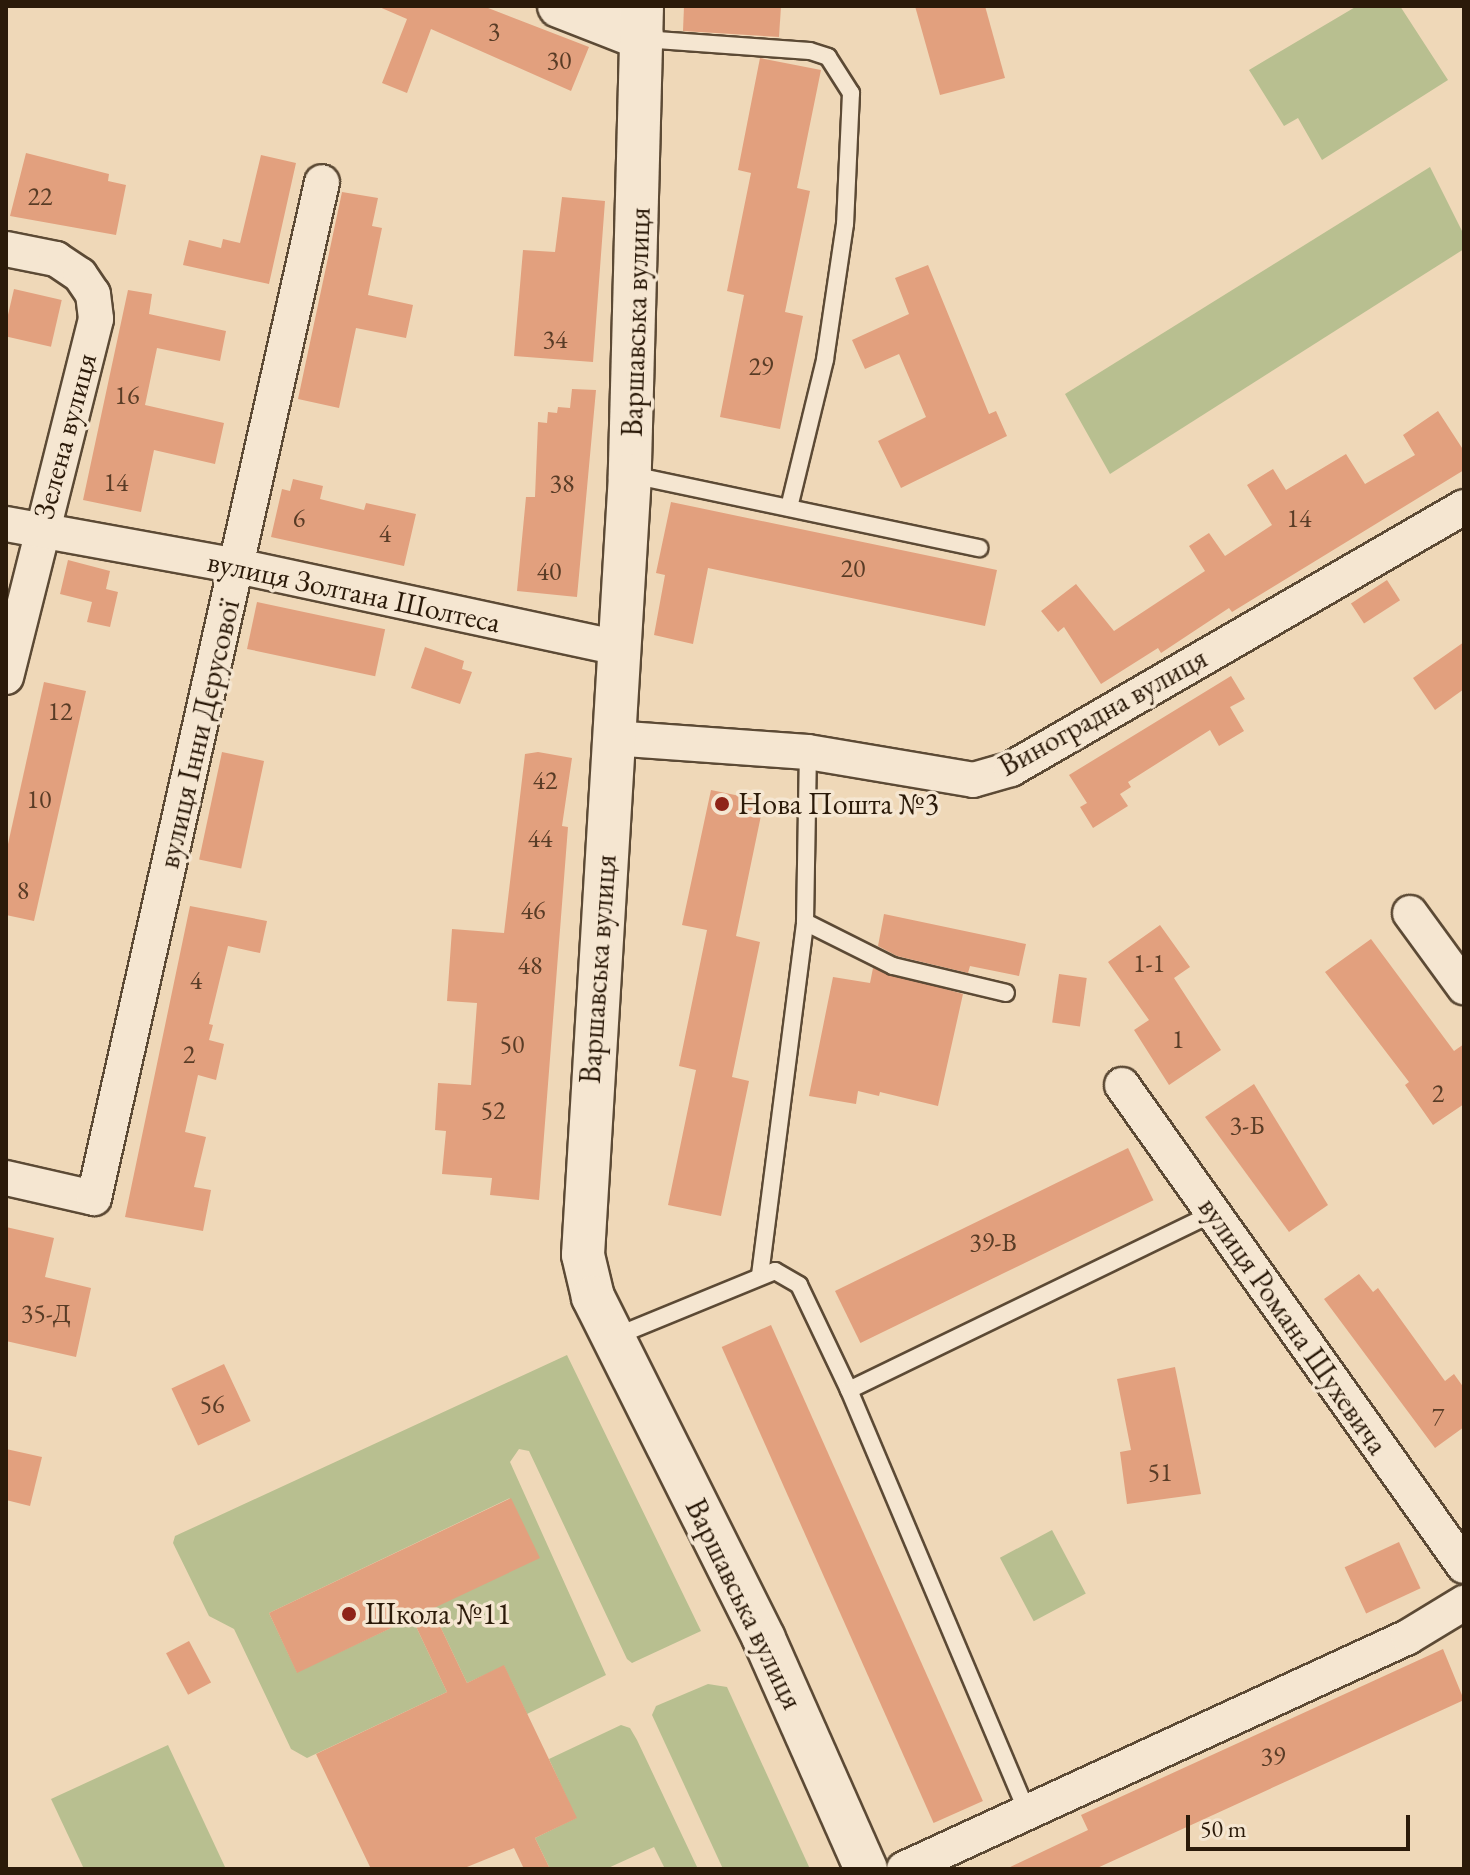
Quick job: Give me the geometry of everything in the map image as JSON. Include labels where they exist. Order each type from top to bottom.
[{"type":"street","points":[[559,6],[643,22]]},
{"type":"street","name":"Варшавська вулиця","points":[[643,22],[630,475],[583,1205],[583,1255],[593,1297],[764,1639],[866,1869]]},
{"type":"street","name":"вулиця Інни Дерусової","points":[[6,1178],[94,1198],[322,182]]},
{"type":"street","name":"Зелена вулиця","points":[[6,249],[56,259],[80,275],[93,294],[96,319],[40,529],[6,677]]},
{"type":"street","name":"Виноградна вулиця","points":[[612,738],[808,752],[973,780],[1011,769],[1464,507]]},
{"type":"street","name":"вулиця Золтана Шолтеса","points":[[6,524],[237,566],[619,648]]},
{"type":"street","points":[[1410,913],[1464,987]]},
{"type":"street","name":"вулиця Романа Шухевича","points":[[1122,1085],[1464,1566]]},
{"type":"street","points":[[904,1869],[1408,1637],[1464,1603]]},
{"type":"lane","points":[[643,22],[810,51],[828,57],[851,93],[845,224],[825,360],[789,508]]},
{"type":"lane","points":[[630,475],[979,548]]},
{"type":"lane","points":[[760,1275],[805,922],[808,752]]},
{"type":"lane","points":[[805,922],[893,966],[1006,993]]},
{"type":"lane","points":[[849,1390],[1213,1213]]},
{"type":"lane","points":[[612,1338],[760,1275],[775,1271],[799,1285],[849,1390],[1027,1812]]},
{"type":"green space","points":[[1357,6],[1400,6],[1448,80],[1322,160],[1298,118],[1284,126],[1249,70]]},
{"type":"green space","points":[[1430,167],[1464,235],[1464,249],[1110,474],[1065,394]]},
{"type":"green space","points":[[567,1355],[701,1631],[632,1663],[627,1659],[529,1451],[519,1449],[510,1462],[606,1675],[527,1714],[504,1666],[467,1683],[432,1609],[510,1498],[269,1613],[297,1672],[412,1618],[447,1692],[307,1758],[291,1749],[234,1629],[209,1616],[173,1543],[175,1536]]},
{"type":"green space","points":[[1052,1530],[1086,1594],[1034,1621],[1000,1558]]},
{"type":"green space","points":[[708,1684],[727,1687],[810,1869],[723,1869],[652,1715],[656,1706]]},
{"type":"green space","points":[[621,1725],[630,1728],[637,1740],[698,1869],[665,1869],[654,1847],[606,1869],[550,1869],[535,1838],[576,1818],[549,1759]]},
{"type":"green space","points":[[168,1745],[225,1867],[84,1869],[51,1799]]},
{"type":"building","points":[[377,6],[483,6],[589,47],[571,91],[431,29],[407,93],[382,83],[407,19]]},
{"type":"building","points":[[684,6],[781,6],[779,37],[683,31]]},
{"type":"building","points":[[915,6],[985,6],[1005,78],[940,95]]},
{"type":"building","points":[[760,58],[821,70],[797,188],[810,191],[785,312],[803,316],[780,429],[720,417],[744,295],[727,291],[751,173],[738,170]]},
{"type":"building","points":[[26,153],[109,174],[108,181],[126,185],[116,235],[10,216]]},
{"type":"building","points":[[261,155],[296,163],[269,284],[183,265],[189,240],[221,248],[223,239],[240,243]]},
{"type":"building","points":[[342,192],[378,198],[372,226],[382,228],[368,295],[413,305],[406,338],[356,328],[339,408],[298,399]]},
{"type":"building","points":[[562,197],[605,201],[593,362],[514,356],[523,250],[555,252]]},
{"type":"building","points":[[928,265],[989,414],[996,411],[1007,436],[901,488],[878,441],[926,417],[899,354],[865,369],[852,340],[909,314],[895,278]]},
{"type":"building","points":[[14,289],[62,300],[51,347],[6,336]]},
{"type":"building","points":[[128,290],[152,294],[149,314],[226,331],[220,361],[157,348],[145,405],[224,423],[215,464],[154,450],[141,512],[83,500]]},
{"type":"building","points":[[572,389],[596,390],[577,597],[517,591],[526,497],[535,497],[538,422],[547,423],[548,412],[557,413],[558,407],[570,408]]},
{"type":"building","points":[[1438,411],[1464,451],[1464,470],[1232,612],[1229,608],[1161,653],[1158,648],[1101,684],[1064,627],[1058,632],[1041,611],[1076,584],[1114,631],[1205,571],[1189,546],[1209,533],[1225,556],[1272,525],[1247,485],[1273,469],[1286,490],[1346,454],[1365,484],[1415,455],[1403,435]]},
{"type":"building","points":[[293,479],[323,486],[320,499],[364,510],[366,503],[416,514],[404,566],[271,537],[282,489],[290,491]]},
{"type":"building","points":[[671,502],[997,570],[985,626],[708,568],[693,644],[654,635],[665,575],[656,573]]},
{"type":"building","points":[[68,560],[110,571],[106,589],[118,592],[110,627],[87,622],[92,602],[60,594]]},
{"type":"building","points":[[1387,580],[1400,600],[1364,624],[1351,603]]},
{"type":"building","points":[[257,602],[385,629],[375,676],[247,649]]},
{"type":"building","points":[[1464,642],[1464,689],[1435,710],[1413,678]]},
{"type":"building","points":[[425,647],[464,661],[462,669],[472,672],[460,704],[411,688]]},
{"type":"building","points":[[1231,676],[1245,699],[1230,707],[1244,731],[1219,746],[1210,730],[1128,782],[1131,787],[1120,794],[1128,806],[1093,828],[1080,807],[1087,803],[1069,775]]},
{"type":"building","points":[[44,682],[86,691],[34,921],[6,915],[6,853]]},
{"type":"building","points":[[222,752],[264,761],[241,869],[199,860]]},
{"type":"building","points":[[538,752],[572,758],[562,826],[568,827],[539,1200],[490,1195],[492,1178],[442,1174],[446,1131],[435,1130],[438,1083],[471,1085],[477,1003],[447,1001],[452,929],[504,933],[525,754]]},
{"type":"building","points":[[711,790],[764,801],[736,936],[760,942],[732,1077],[749,1081],[721,1216],[668,1205],[696,1070],[679,1066],[707,930],[682,925]]},
{"type":"building","points":[[190,906],[267,921],[260,953],[228,946],[209,1024],[213,1025],[209,1040],[224,1044],[216,1080],[198,1075],[185,1132],[206,1137],[194,1187],[211,1190],[203,1231],[125,1217]]},
{"type":"building","points":[[884,914],[1026,944],[1019,976],[970,966],[968,973],[897,956],[878,946]]},
{"type":"building","points":[[1160,925],[1190,967],[1174,978],[1221,1050],[1169,1085],[1134,1030],[1149,1020],[1108,962]]},
{"type":"building","points":[[1371,939],[1454,1051],[1464,1044],[1464,1104],[1433,1125],[1405,1085],[1409,1082],[1325,972]]},
{"type":"building","points":[[873,968],[963,994],[938,1106],[880,1092],[879,1096],[858,1091],[856,1104],[809,1096],[833,977],[870,983]]},
{"type":"building","points":[[1059,974],[1087,978],[1080,1026],[1052,1023]]},
{"type":"building","points":[[1254,1084],[1328,1205],[1289,1232],[1205,1117]]},
{"type":"building","points":[[1128,1148],[1153,1200],[860,1343],[835,1291]]},
{"type":"building","points":[[6,1227],[54,1238],[45,1277],[91,1288],[76,1357],[6,1341]]},
{"type":"building","points":[[1359,1274],[1373,1292],[1378,1288],[1445,1381],[1454,1374],[1464,1388],[1464,1427],[1435,1448],[1324,1299]]},
{"type":"building","points":[[771,1325],[983,1801],[934,1823],[722,1347]]},
{"type":"building","points":[[224,1364],[251,1421],[198,1446],[171,1389]]},
{"type":"building","points":[[1175,1367],[1201,1494],[1127,1504],[1120,1452],[1131,1450],[1117,1379]]},
{"type":"building","points":[[6,1449],[42,1457],[30,1506],[6,1500]]},
{"type":"building","points":[[511,1498],[540,1558],[432,1609],[467,1683],[504,1665],[577,1818],[535,1838],[550,1869],[524,1869],[514,1848],[462,1869],[371,1869],[316,1754],[447,1692],[412,1618],[297,1673],[269,1613]]},
{"type":"building","points":[[1399,1542],[1421,1588],[1366,1614],[1345,1567]]},
{"type":"building","points":[[189,1641],[211,1682],[188,1695],[166,1653]]},
{"type":"building","points":[[1443,1649],[1464,1700],[1095,1869],[1006,1869],[1088,1830],[1081,1815]]},
{"type":"place","name":"Нова Пошта №3","points":[[722,804]]},
{"type":"place","name":"Школа №11","points":[[349,1614]]}]
